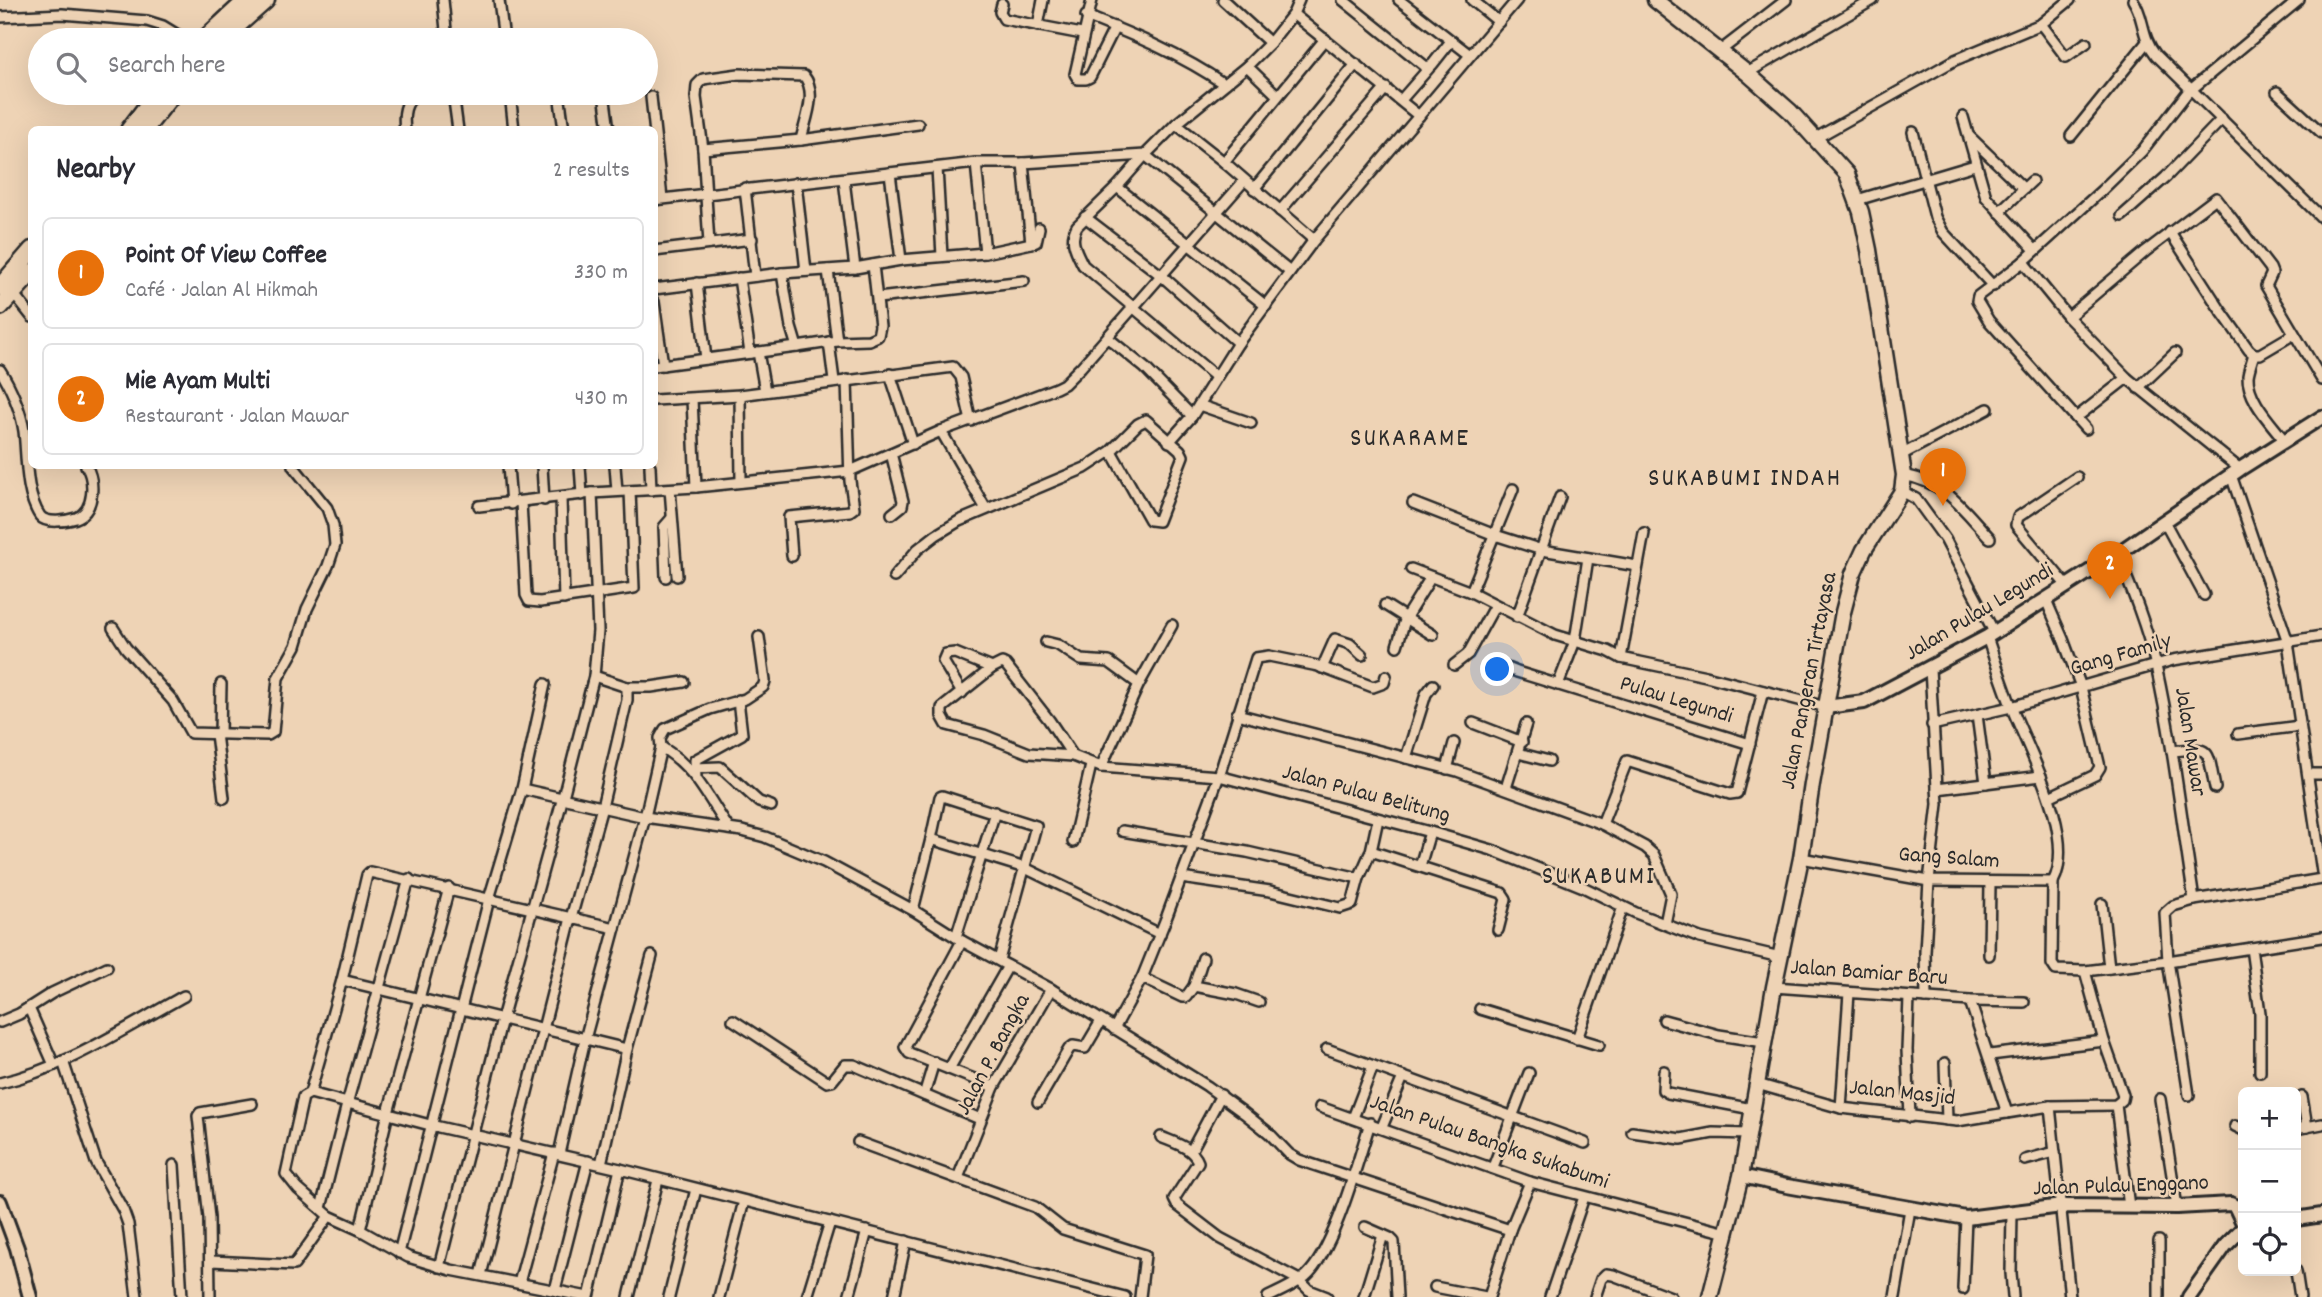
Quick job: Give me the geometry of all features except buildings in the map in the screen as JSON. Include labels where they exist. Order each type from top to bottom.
[{"type":"highway","points":[[217,28],[247,0]]},
{"type":"highway","points":[[234,28],[266,0]]},
{"type":"highway","points":[[132,126],[148,105]]},
{"type":"highway","points":[[147,126],[164,105]]},
{"type":"highway","points":[[0,307],[7,290],[28,256]]},
{"type":"highway","points":[[7,290],[28,275]]},
{"type":"main road","name":"Jalan Pangeran Tirtayasa","points":[[1655,0],[1747,72],[1790,111],[1847,174],[1857,200],[1869,250],[1905,475],[1902,491],[1864,550],[1853,574],[1843,612],[1801,859],[1774,986],[1741,1176],[1710,1297]]},
{"type":"street","points":[[443,0],[446,28]]},
{"type":"street","points":[[499,0],[502,28]]},
{"type":"street","points":[[1038,26],[1043,0]]},
{"type":"street","points":[[1091,0],[1075,74],[1078,79],[1090,77],[1115,27]]},
{"type":"street","points":[[1223,0],[1270,43]]},
{"type":"street","points":[[1215,376],[1083,265],[1073,244],[1073,233],[1086,216],[1176,124],[1247,66],[1270,43],[1293,14],[1300,0]]},
{"type":"street","points":[[1343,0],[1429,68]]},
{"type":"street","points":[[1399,0],[1470,55]]},
{"type":"street","points":[[1472,0],[1499,22]]},
{"type":"street","points":[[1169,442],[1192,416],[1215,376],[1314,240],[1517,0]]},
{"type":"street","points":[[1720,51],[1787,0]]},
{"type":"street","points":[[1747,72],[1873,0]]},
{"type":"street","points":[[1816,138],[1955,60],[2041,24],[2070,0]]},
{"type":"street","points":[[2086,429],[1989,321],[1977,301],[1978,296],[2023,262],[2101,191],[2142,151],[2192,89],[2299,0]]},
{"type":"street","points":[[2138,2],[2146,43],[2322,218]]},
{"type":"street","points":[[1002,4],[1000,12],[1004,19],[1082,34]]},
{"type":"street","points":[[0,17],[62,14],[147,21],[166,28]]},
{"type":"street","points":[[1293,14],[1419,116]]},
{"type":"street","points":[[1086,16],[1146,40],[1209,73],[1224,84]]},
{"type":"street","points":[[2041,24],[2066,57],[2086,43]]},
{"type":"street","points":[[1224,162],[1325,38]]},
{"type":"street","points":[[1401,100],[1451,41]]},
{"type":"street","points":[[2071,136],[2146,43]]},
{"type":"street","points":[[1254,189],[1356,64]]},
{"type":"street","points":[[1247,66],[1277,96]]},
{"type":"street","points":[[709,244],[697,85],[703,79],[739,74],[804,76],[811,84],[811,93],[801,139]]},
{"type":"street","points":[[1280,211],[1386,88]]},
{"type":"street","points":[[2277,92],[2322,134]]},
{"type":"street","points":[[405,126],[407,105]]},
{"type":"street","points":[[455,105],[457,126]]},
{"type":"street","points":[[511,105],[514,126]]},
{"type":"street","points":[[561,105],[563,126]]},
{"type":"street","points":[[606,105],[608,126]]},
{"type":"street","points":[[652,105],[653,126]]},
{"type":"street","points":[[1963,117],[1986,197],[2035,250]]},
{"type":"street","points":[[2122,216],[2166,177],[2222,119]]},
{"type":"street","points":[[703,149],[918,124]]},
{"type":"street","points":[[1176,124],[1314,240]]},
{"type":"street","points":[[1913,132],[1935,217],[1943,232],[1993,286]]},
{"type":"street","points":[[1968,135],[2024,189]]},
{"type":"street","points":[[658,199],[976,163],[1023,163],[1145,155],[1290,272]]},
{"type":"street","points":[[976,163],[985,253]]},
{"type":"street","points":[[1023,163],[1031,243]]},
{"type":"street","points":[[1857,200],[1976,165]]},
{"type":"street","points":[[937,168],[943,256]]},
{"type":"street","points":[[890,173],[901,260]]},
{"type":"street","points":[[844,180],[855,268]]},
{"type":"street","points":[[479,506],[850,471],[941,431],[1064,384],[1108,338],[1244,181]]},
{"type":"street","points":[[1998,212],[2032,181]]},
{"type":"street","points":[[796,183],[806,271]]},
{"type":"street","points":[[1117,187],[1266,306]]},
{"type":"street","points":[[745,188],[755,276]]},
{"type":"street","points":[[2068,317],[2216,198],[2270,268],[2272,273],[2266,286],[2322,380]]},
{"type":"street","points":[[1086,216],[1162,276],[1238,343]]},
{"type":"street","points":[[658,288],[985,253],[1031,243],[1038,238],[1040,228]]},
{"type":"street","points":[[2171,232],[2218,308],[2254,354]]},
{"type":"street","points":[[658,250],[752,239]]},
{"type":"street","points":[[2023,262],[2068,317],[2127,378],[2236,472],[2288,642],[2322,872]]},
{"type":"street","points":[[659,365],[833,342],[869,340],[878,336],[880,326],[873,265]]},
{"type":"street","points":[[828,270],[834,382]]},
{"type":"street","points":[[782,273],[797,347]]},
{"type":"street","points":[[739,278],[754,353],[765,391]]},
{"type":"street","points":[[878,299],[1024,281]]},
{"type":"street","points":[[697,283],[705,359]]},
{"type":"street","points":[[7,290],[28,313]]},
{"type":"street","points":[[2254,354],[2267,351],[2294,334]]},
{"type":"street","points":[[1108,338],[1144,368],[1192,416]]},
{"type":"street","points":[[2138,388],[2175,353]]},
{"type":"street","points":[[2254,354],[2248,373],[2250,390],[2284,440]]},
{"type":"street","points":[[658,400],[740,395],[946,366],[953,367],[961,377],[971,421]]},
{"type":"street","points":[[0,370],[22,423],[28,450]]},
{"type":"street","points":[[890,374],[913,444]]},
{"type":"street","points":[[2077,417],[2127,378]]},
{"type":"street","points":[[792,556],[789,517],[853,509],[855,504],[850,471],[847,380]]},
{"type":"street","points":[[740,395],[741,482]]},
{"type":"street","points":[[692,399],[696,487]]},
{"type":"street","points":[[1199,405],[1251,423]]},
{"type":"street","points":[[1901,455],[1988,409]]},
{"type":"street","name":"Jalan Pulau Legundi","points":[[1826,707],[1864,702],[1991,635],[2322,417]]},
{"type":"street","points":[[894,577],[918,549],[958,521],[1074,474],[1111,451],[1138,424],[1146,420],[1180,450],[1183,460],[1156,522],[1150,520],[1111,451]]},
{"type":"street","points":[[941,431],[986,509]]},
{"type":"street","points":[[891,453],[903,500],[902,506],[892,514]]},
{"type":"street","points":[[29,469],[30,489],[41,517],[47,521],[76,518],[84,513],[92,498],[88,469]]},
{"type":"street","points":[[113,628],[126,648],[173,701],[191,733],[268,735],[273,732],[278,678],[296,646],[307,609],[335,545],[333,525],[327,508],[295,469]]},
{"type":"street","points":[[509,469],[516,503],[527,598],[531,602],[632,589],[636,586],[630,491]]},
{"type":"street","points":[[541,469],[544,500]]},
{"type":"street","points":[[439,1267],[594,676],[598,631],[597,593],[587,494],[581,469]]},
{"type":"street","points":[[615,469],[617,491]]},
{"type":"street","points":[[650,469],[651,490]]},
{"type":"street","points":[[1905,475],[1932,482],[1944,490],[1990,538]]},
{"type":"street","points":[[2067,586],[2016,525],[2016,520],[2077,477]]},
{"type":"street","points":[[670,489],[677,576]]},
{"type":"street","points":[[1471,592],[1513,489]]},
{"type":"street","points":[[1902,491],[1921,504],[1945,539],[1991,635],[2011,707],[2049,797],[2060,858],[2053,882],[2052,964],[2056,970],[2085,971],[2168,961],[2322,937]]},
{"type":"street","points":[[1517,617],[1560,497]]},
{"type":"street","points":[[561,498],[564,599]]},
{"type":"street","points":[[1413,503],[1542,550],[1637,566]]},
{"type":"street","points":[[666,577],[664,527],[671,519]]},
{"type":"street","points":[[2164,521],[2204,595]]},
{"type":"street","points":[[1621,658],[1644,533]]},
{"type":"street","name":"Jalan Mawar","points":[[2117,554],[2140,611],[2156,664],[2194,900]]},
{"type":"street","points":[[1558,685],[1575,641],[1588,558]]},
{"type":"street","points":[[1411,569],[1471,592],[1517,617],[1621,658],[1763,691]]},
{"type":"street","points":[[1397,646],[1406,617],[1431,577]]},
{"type":"street","points":[[2046,600],[2081,687],[2100,767],[2095,775],[2049,797]]},
{"type":"street","points":[[1385,605],[1433,635]]},
{"type":"street","points":[[1454,665],[1468,654],[1495,605]]},
{"type":"street","points":[[1073,842],[1096,766],[1172,625]]},
{"type":"street","name":"Gang Family","points":[[1933,725],[2011,707],[2156,664],[2322,635]]},
{"type":"street","points":[[519,1283],[557,1154],[645,817],[661,747],[660,738],[665,729],[753,695],[765,685],[759,637]]},
{"type":"street","points":[[1322,668],[1335,639],[1350,644],[1362,655]]},
{"type":"street","points":[[1046,642],[1058,645],[1081,660],[1109,662],[1139,684]]},
{"type":"street","points":[[992,668],[955,653],[946,654],[943,661],[962,693],[992,668],[1002,663],[1006,665],[1073,756]]},
{"type":"street","points":[[1114,1029],[1142,978],[1160,934],[1219,776],[1256,658],[1269,656],[1322,668],[1373,687],[1384,683],[1386,676]]},
{"type":"street","name":"Pulau Legundi","points":[[1497,664],[1517,673],[1750,744],[1763,691],[1826,707]]},
{"type":"street","points":[[1926,998],[1925,952],[1929,881],[1938,818],[1930,669]]},
{"type":"street","points":[[594,676],[627,687],[651,687],[684,681]]},
{"type":"street","points":[[221,684],[218,734],[224,797]]},
{"type":"street","points":[[399,1253],[489,899],[522,789],[545,684]]},
{"type":"street","points":[[1406,758],[1426,694],[1433,685]]},
{"type":"street","points":[[481,1275],[542,1029],[602,807],[627,700],[627,687]]},
{"type":"street","name":"Jalan Pulau Belitung","points":[[962,693],[942,708],[942,716],[947,725],[984,735],[1029,753],[1073,756],[1096,766],[1219,776],[1430,832],[1492,850],[1700,938],[1780,957]]},
{"type":"street","points":[[695,768],[711,752],[743,734],[738,700]]},
{"type":"street","points":[[1237,714],[1447,769],[1602,824],[1646,847],[1654,855],[1671,894],[1665,924]]},
{"type":"street","points":[[1977,715],[1986,783]]},
{"type":"street","points":[[1474,723],[1522,742]]},
{"type":"street","points":[[1506,788],[1526,723]]},
{"type":"street","points":[[2238,734],[2300,726]]},
{"type":"street","points":[[1447,769],[1454,743]]},
{"type":"street","points":[[1602,824],[1627,761],[1734,794],[1740,790],[1750,744]]},
{"type":"street","points":[[661,747],[695,768],[720,767]]},
{"type":"street","points":[[2172,751],[2200,748],[2204,750],[2215,788]]},
{"type":"street","points":[[711,752],[720,767],[756,800],[771,806]]},
{"type":"street","points":[[1518,753],[1549,761]]},
{"type":"street","points":[[674,755],[685,755],[695,768],[714,808],[729,829]]},
{"type":"street","points":[[2308,774],[2322,774]]},
{"type":"street","points":[[1937,789],[2041,776]]},
{"type":"street","points":[[522,789],[645,817],[765,837],[824,862],[1051,989],[1221,1095],[1299,1160],[1510,1230]]},
{"type":"street","points":[[913,910],[940,797],[1036,826],[1004,963],[949,1069]]},
{"type":"street","points":[[994,1087],[909,1052],[905,1047],[959,939],[995,812]]},
{"type":"street","points":[[1181,878],[1270,891],[1340,908],[1352,904],[1359,878],[1371,851],[1378,819]]},
{"type":"street","points":[[1122,831],[1247,852],[1359,878]]},
{"type":"street","points":[[1420,866],[1430,832]]},
{"type":"street","points":[[931,839],[1025,868],[1160,934]]},
{"type":"street","points":[[1371,851],[1502,893],[1506,899],[1498,930]]},
{"type":"street","name":"Gang Salam","points":[[1801,859],[1929,881],[2053,882]]},
{"type":"street","points":[[615,928],[409,879],[367,873],[342,980],[310,1093],[303,1097],[285,1170],[293,1184],[329,1216],[360,1230],[399,1253],[439,1267],[589,1297],[620,1169]]},
{"type":"street","points":[[321,1208],[409,879]]},
{"type":"street","points":[[2189,1095],[2168,961],[2165,913],[2173,906],[2194,900],[2322,879]]},
{"type":"street","points":[[1989,955],[1990,882]]},
{"type":"street","points":[[360,1230],[388,1113],[449,888]]},
{"type":"street","points":[[2102,904],[2109,968]]},
{"type":"street","points":[[1577,1039],[1623,907]]},
{"type":"street","points":[[2250,948],[2260,1013],[2260,1072]]},
{"type":"street","points":[[601,1164],[627,1049],[652,956]]},
{"type":"street","points":[[1142,978],[1184,998],[1194,986],[1203,958]]},
{"type":"street","points":[[0,1022],[107,967]]},
{"type":"street","points":[[2085,971],[2104,1041],[2123,1095],[2116,1105],[2129,1207]]},
{"type":"street","points":[[342,980],[627,1049]]},
{"type":"street","points":[[1194,986],[1236,994],[1259,1002]]},
{"type":"street","name":"Jalan Bamiar Baru","points":[[1774,986],[1970,1001],[2007,1113]]},
{"type":"street","name":"Jalan P. Bangka","points":[[958,1178],[994,1087],[1051,989]]},
{"type":"street","points":[[1841,1108],[1849,993]]},
{"type":"street","points":[[0,1083],[28,1076],[59,1063],[184,996]]},
{"type":"street","points":[[1909,998],[1907,1050],[1910,1117]]},
{"type":"street","points":[[1970,1001],[2024,1002]]},
{"type":"street","points":[[29,1008],[59,1063],[96,1163],[123,1210],[128,1224],[137,1297]]},
{"type":"street","points":[[1480,1009],[1599,1045]]},
{"type":"street","points":[[733,1020],[827,1082],[832,1081],[841,1069],[849,1064],[980,1119]]},
{"type":"street","points":[[1664,1020],[1719,1035],[1764,1042]]},
{"type":"street","points":[[1038,1102],[1069,1049],[1073,1046],[1085,1048],[1101,1021]]},
{"type":"street","points":[[1990,1055],[2104,1041]]},
{"type":"street","points":[[1327,1049],[1585,1143]]},
{"type":"street","points":[[924,1095],[934,1062]]},
{"type":"street","points":[[1945,1063],[1947,1120]]},
{"type":"street","points":[[1353,1118],[1373,1066]]},
{"type":"street","points":[[1664,1071],[1662,1086],[1668,1093],[1752,1109]]},
{"type":"street","points":[[1493,1167],[1529,1073]]},
{"type":"street","points":[[1382,1128],[1403,1077]]},
{"type":"street","name":"Jalan Masjid","points":[[1757,1084],[1841,1108],[1947,1120],[2050,1106],[2116,1105]]},
{"type":"street","points":[[310,1093],[1125,1297]]},
{"type":"street","points":[[1191,1151],[1221,1095]]},
{"type":"street","points":[[2302,1097],[2306,1127]]},
{"type":"street","points":[[2161,1099],[2177,1207]]},
{"type":"street","points":[[210,1297],[211,1261],[198,1116],[200,1113],[252,1104]]},
{"type":"street","points":[[2050,1106],[2070,1297]]},
{"type":"street","name":"Jalan Pulau Bangka Sukabumi","points":[[1320,1107],[1530,1182],[1727,1234]]},
{"type":"street","points":[[1268,1297],[1306,1275],[1324,1252],[1353,1179],[1370,1123]]},
{"type":"street","points":[[2301,1128],[2322,1124]]},
{"type":"street","points":[[1632,1132],[1681,1139],[1713,1133],[1748,1134]]},
{"type":"street","points":[[1161,1137],[1191,1151],[1198,1158],[1174,1199],[1177,1205],[1220,1238],[1299,1280],[1309,1293],[1327,1297]]},
{"type":"street","points":[[858,1142],[1035,1207],[1063,1229],[1145,1255],[1140,1297]]},
{"type":"street","points":[[2025,1160],[2055,1152]]},
{"type":"street","points":[[555,1290],[588,1161]]},
{"type":"street","points":[[174,1165],[182,1297]]},
{"type":"street","name":"Jalan Pulau Enggano","points":[[1741,1176],[1966,1218],[2062,1206],[2177,1207],[2231,1204],[2238,1214]]},
{"type":"street","points":[[629,1297],[658,1180]]},
{"type":"street","points":[[1435,1287],[1487,1297],[1530,1182]]},
{"type":"street","points":[[669,1297],[695,1189]]},
{"type":"street","points":[[1550,1297],[1584,1197]]},
{"type":"street","points":[[722,1295],[744,1201]]},
{"type":"street","points":[[0,1202],[17,1248],[30,1297]]},
{"type":"street","points":[[1895,1297],[1910,1209]]},
{"type":"street","points":[[2012,1212],[2013,1297]]},
{"type":"street","points":[[2301,1218],[2322,1214]]},
{"type":"street","points":[[211,1261],[295,1265],[329,1216]]},
{"type":"street","points":[[1963,1289],[1966,1218]]},
{"type":"street","points":[[807,1297],[830,1222]]},
{"type":"street","points":[[1364,1227],[1394,1242],[1397,1297]]},
{"type":"street","points":[[849,1297],[866,1231]]},
{"type":"street","points":[[2189,1297],[2238,1232]]},
{"type":"street","points":[[1363,1297],[1383,1235]]},
{"type":"street","points":[[894,1297],[906,1241]]},
{"type":"street","points":[[2159,1241],[2159,1297]]},
{"type":"street","points":[[1595,1297],[1601,1279],[1606,1274],[1671,1297]]},
{"type":"street","points":[[2297,1276],[2300,1297]]},
{"type":"place","name":"Point Of View Coffee","points":[[1943,506]]},
{"type":"place","name":"Mie Ayam Multi","points":[[2110,599]]},
{"type":"district","name":"SUKARAME","points":[[1410,439]]},
{"type":"district","name":"SUKABUMI INDAH","points":[[1745,479]]},
{"type":"district","name":"SUKABUMI","points":[[1599,877]]}]
